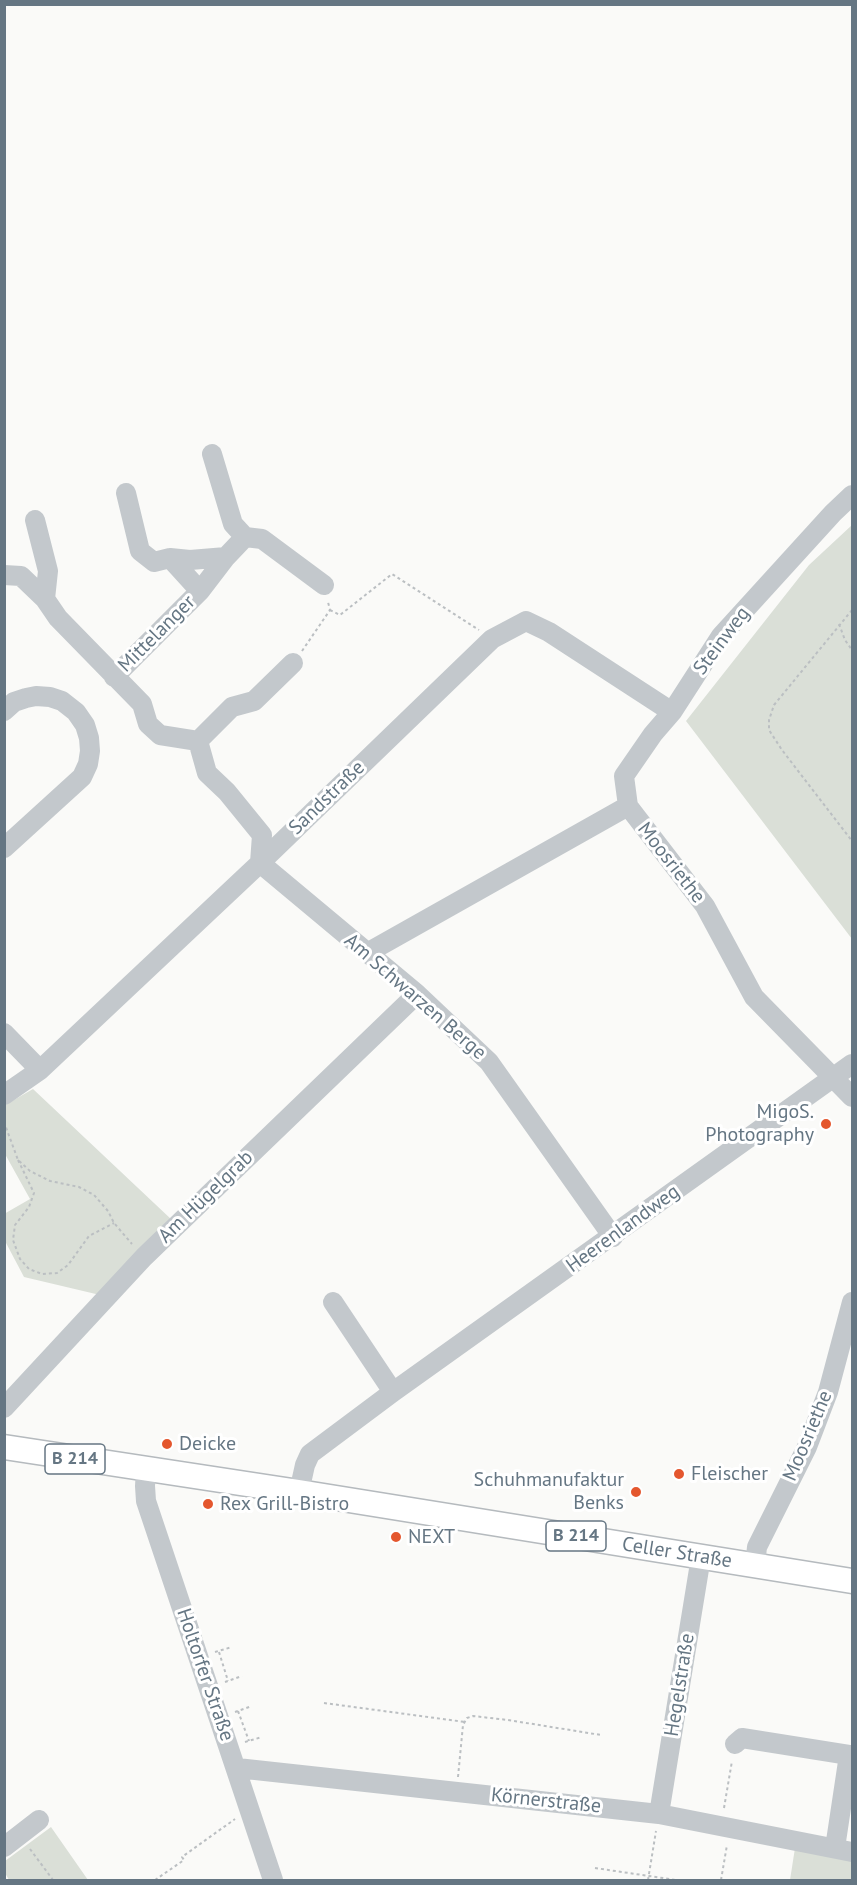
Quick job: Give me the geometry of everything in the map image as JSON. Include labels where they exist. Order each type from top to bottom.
[{"type":"main road","name":"Celler Straße","points":[[4,1447],[852,1581]]},
{"type":"street","points":[[212,454],[233,524],[245,537],[262,539],[324,585]]},
{"type":"street","points":[[126,493],[140,551],[154,562],[170,558],[190,560],[226,557]]},
{"type":"street","name":"Steinweg","points":[[628,806],[624,776],[653,734],[672,712],[721,636],[852,495]]},
{"type":"street","points":[[34,520],[48,571],[45,599]]},
{"type":"street","name":"Mittelanger","points":[[114,677],[200,591],[245,537]]},
{"type":"street","name":"Mittelanger","points":[[170,558],[200,591]]},
{"type":"street","points":[[4,575],[21,576],[45,599],[58,618],[142,704],[148,724],[160,735],[198,741]]},
{"type":"street","name":"Sandstraße","points":[[4,1095],[40,1070],[260,863],[492,639],[526,621],[549,632],[672,712]]},
{"type":"street","points":[[198,741],[232,707],[254,701],[293,663]]},
{"type":"street","points":[[4,711],[14,702],[36,696],[62,701],[76,712],[85,725],[90,751],[88,764],[82,777],[4,848]]},
{"type":"street","points":[[198,741],[207,772],[227,792],[262,835],[260,863]]},
{"type":"street","name":"Moosriethe","points":[[367,954],[628,806],[705,906],[754,997],[834,1076],[852,1097]]},
{"type":"street","name":"Am Schwarzen Berge","points":[[260,863],[417,994],[489,1062],[613,1237]]},
{"type":"street","name":"Am Hügelgrab","points":[[4,1408],[144,1257],[417,994]]},
{"type":"street","points":[[4,1033],[40,1070]]},
{"type":"street","name":"Heerenlandweg","points":[[299,1492],[310,1454],[393,1392],[852,1064]]},
{"type":"street","points":[[333,1302],[393,1392]]},
{"type":"street","name":"Moosriethe","points":[[755,1566],[757,1548],[807,1447],[828,1392],[852,1302]]},
{"type":"street","name":"Holtorfer Straße","points":[[146,1469],[146,1501],[273,1881]]},
{"type":"street","name":"Hegelstraße","points":[[659,1814],[701,1557]]},
{"type":"street","points":[[735,1744],[742,1738],[849,1755],[844,1850]]},
{"type":"street","name":"Körnerstraße","points":[[237,1768],[659,1814],[844,1850]]},
{"type":"street","points":[[12,1841],[39,1820]]},
{"type":"path","points":[[324,585],[330,610],[339,615],[392,574],[492,639]]},
{"type":"path","points":[[293,663],[330,610]]},
{"type":"path","points":[[852,610],[774,705],[769,720],[770,730],[804,781],[852,841]]},
{"type":"path","points":[[839,624],[852,650]]},
{"type":"path","points":[[4,1122],[18,1160],[34,1193],[29,1207],[15,1225],[13,1240],[20,1259],[29,1269],[42,1274],[57,1273],[68,1265],[89,1236],[114,1223]]},
{"type":"path","points":[[18,1160],[30,1171],[50,1181],[79,1187],[94,1195],[108,1211],[114,1223],[144,1257]]},
{"type":"path","points":[[219,1651],[228,1681]]},
{"type":"path","points":[[324,1703],[465,1722]]},
{"type":"path","points":[[238,1711],[249,1741]]},
{"type":"path","points":[[456,1792],[467,1718],[473,1716],[496,1718],[601,1736]]},
{"type":"path","points":[[721,1881],[735,1744]]},
{"type":"path","points":[[155,1881],[184,1860],[182,1857],[250,1808]]},
{"type":"path","points":[[648,1881],[659,1814]]},
{"type":"path","points":[[12,1841],[53,1881]]},
{"type":"path","points":[[595,1868],[676,1881]]},
{"type":"shaded area","points":[[852,525],[852,939],[686,721],[809,565]]},
{"type":"shaded area","points":[[33,1089],[172,1220],[100,1295],[24,1277],[5,1241],[4,1214],[30,1199],[5,1154],[5,1105]]},
{"type":"shaded area","points":[[51,1827],[88,1880],[9,1880],[5,1873],[5,1861]]},
{"type":"shaded area","points":[[795,1848],[852,1860],[852,1880],[790,1880]]},
{"type":"place","name":"MigoS. Photography","points":[[826,1124]]},
{"type":"place","name":"Deicke","points":[[167,1444]]},
{"type":"place","name":"Fleischer","points":[[679,1474]]},
{"type":"place","name":"Schuhmanufaktur Benks","points":[[636,1492]]},
{"type":"place","name":"Rex Grill-Bistro","points":[[208,1504]]},
{"type":"place","name":"NEXT","points":[[396,1537]]}]
